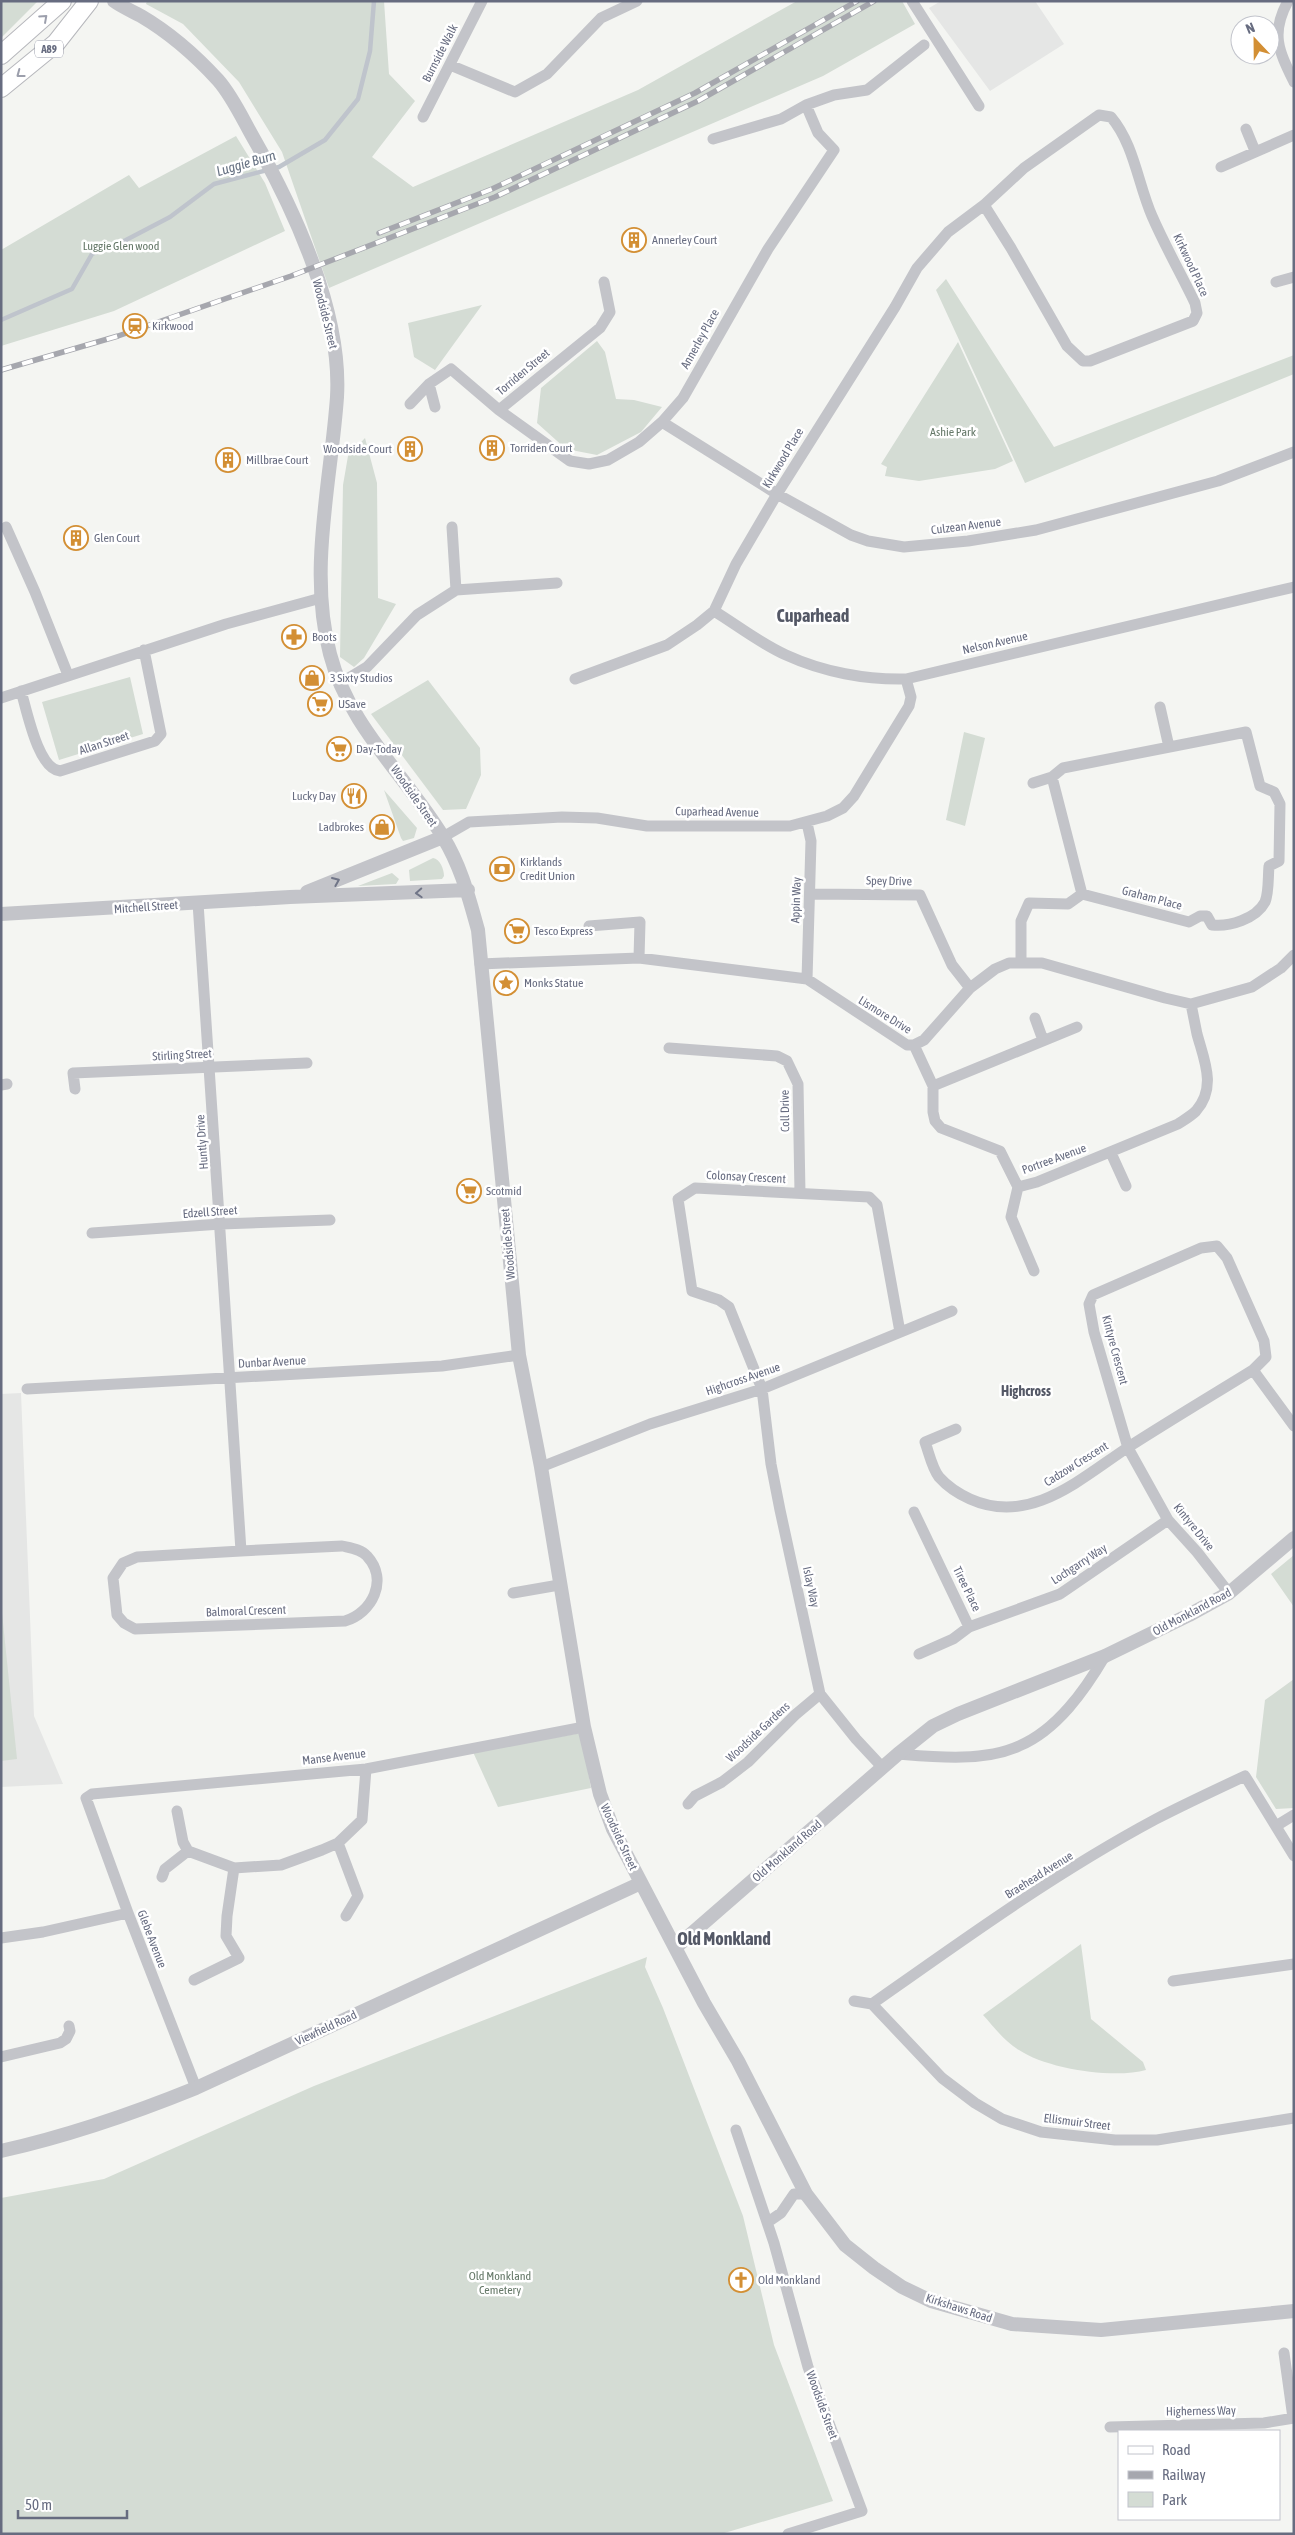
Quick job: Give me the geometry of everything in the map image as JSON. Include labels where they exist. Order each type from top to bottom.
[{"type":"main road","name":"A89","points":[[1,55],[62,1]]},
{"type":"main road","name":"A89","points":[[1,88],[56,43],[89,1]]},
{"type":"street","name":"Woodside Street","points":[[114,1],[142,16],[176,40],[220,82],[276,178],[307,248],[330,327],[335,358],[337,394],[327,472],[321,598],[322,623],[339,684],[354,712],[443,837],[468,890],[478,930],[519,1356],[541,1467],[584,1727],[600,1794],[613,1829],[675,1948],[741,2067]]},
{"type":"street","name":"Burnside Walk","points":[[423,118],[482,1]]},
{"type":"street","points":[[450,64],[515,92],[547,74],[601,18],[637,1]]},
{"type":"street","points":[[1288,1],[1283,11],[1277,35],[1279,51],[1294,82]]},
{"type":"street","points":[[913,3],[979,106]]},
{"type":"street","points":[[713,139],[780,119],[806,105],[834,95],[867,90],[924,45]]},
{"type":"street","name":"Annerley Place","points":[[499,410],[570,461],[589,464],[608,460],[639,442],[662,422],[683,398],[768,249],[834,150],[818,133],[806,105]]},
{"type":"street","name":"Kirkwood Place","points":[[575,679],[667,645],[697,625],[714,610],[736,564],[777,494],[895,307],[917,268],[948,232],[984,205],[1024,168],[1099,115],[1111,117],[1118,124],[1141,179],[1151,214],[1195,303],[1197,313],[1193,321],[1090,361],[1083,361],[1067,346],[1012,248],[984,205]]},
{"type":"street","points":[[1246,129],[1255,151]]},
{"type":"street","points":[[1221,167],[1294,135]]},
{"type":"street","points":[[1276,282],[1294,277]]},
{"type":"street","name":"Torriden Street","points":[[428,384],[451,369],[499,410],[600,328],[610,312],[604,282]]},
{"type":"street","points":[[410,404],[428,384]]},
{"type":"street","points":[[428,384],[435,407]]},
{"type":"street","name":"Culzean Avenue","points":[[662,422],[777,494],[851,535],[868,541],[904,547],[968,542],[1036,530],[1218,481],[1294,452]]},
{"type":"street","points":[[452,526],[456,590]]},
{"type":"street","points":[[6,527],[35,592],[68,675]]},
{"type":"street","points":[[339,684],[367,667],[417,615],[456,590],[557,583]]},
{"type":"street","name":"Nelson Avenue","points":[[714,610],[786,655],[841,673],[877,680],[906,679],[1294,587]]},
{"type":"street","points":[[1,698],[257,614],[321,598]]},
{"type":"street","name":"Allan Street","points":[[21,691],[41,755],[48,767],[55,771],[155,741],[161,734],[144,650]]},
{"type":"street","name":"Cuparhead Avenue","points":[[443,837],[469,822],[562,818],[597,818],[647,826],[790,826],[807,823],[842,808],[854,796],[909,706],[911,697],[906,679]]},
{"type":"street","points":[[1160,707],[1169,747]]},
{"type":"street","name":"Graham Place","points":[[1033,783],[1052,778],[1063,768],[1246,732],[1260,786],[1274,792],[1280,804],[1279,861],[1269,866],[1265,902],[1252,916],[1221,926],[1212,925],[1207,916],[1200,916],[1189,922],[1082,894]]},
{"type":"street","points":[[1021,962],[1021,920],[1029,903],[1068,904],[1082,894],[1052,778]]},
{"type":"street","name":"Appin Way","points":[[807,823],[811,841],[811,894],[807,979]]},
{"type":"street","name":"Mitchell Street","points":[[290,897],[317,889],[443,837]]},
{"type":"street","name":"Mitchell Street","points":[[1,914],[290,897],[468,890]]},
{"type":"street","name":"Spey Drive","points":[[811,894],[920,895],[952,965],[970,988]]},
{"type":"street","name":"Huntly Drive","points":[[198,903],[221,1224],[229,1378]]},
{"type":"street","points":[[590,926],[640,922],[639,958]]},
{"type":"street","name":"Lismore Drive","points":[[480,964],[639,958],[807,979],[907,1045],[914,1045],[924,1040],[970,988],[995,969],[1009,963],[1042,962],[1164,998],[1191,1004],[1252,987],[1281,968],[1294,955]]},
{"type":"street","name":"Portree Avenue","points":[[914,1045],[933,1086],[933,1112],[935,1120],[941,1128],[1000,1151],[1018,1187],[1037,1182],[1111,1153],[1178,1124],[1196,1111],[1204,1098],[1208,1083],[1206,1063],[1197,1034],[1191,1004]]},
{"type":"street","points":[[1035,1018],[1043,1040]]},
{"type":"street","points":[[933,1086],[1078,1027]]},
{"type":"street","name":"Coll Drive","points":[[669,1048],[776,1056],[787,1061],[798,1084],[800,1193]]},
{"type":"street","name":"Stirling Street","points":[[75,1089],[73,1073],[307,1063]]},
{"type":"street","points":[[1111,1153],[1126,1186]]},
{"type":"street","points":[[1018,1187],[1011,1218],[1034,1271]]},
{"type":"street","name":"Colonsay Crescent","points":[[762,1390],[729,1307],[719,1300],[702,1296],[692,1291],[678,1199],[695,1188],[868,1198],[877,1205],[900,1332]]},
{"type":"street","name":"Edzell Street","points":[[92,1233],[221,1224],[330,1220]]},
{"type":"street","name":"Kintyre Crescent","points":[[1217,1246],[1227,1258],[1264,1341],[1266,1357],[1253,1370],[1128,1448],[1094,1332],[1089,1304],[1093,1294],[1201,1248],[1217,1246]]},
{"type":"street","name":"Highcross Avenue","points":[[541,1467],[650,1424],[762,1390],[952,1311]]},
{"type":"street","name":"Dunbar Avenue","points":[[27,1389],[442,1366],[519,1356]]},
{"type":"street","points":[[1253,1370],[1294,1426]]},
{"type":"street","points":[[229,1378],[241,1551]]},
{"type":"street","name":"Islay Way","points":[[762,1390],[780,1510],[820,1694],[856,1740],[883,1768]]},
{"type":"street","name":"Cadzow Crescent","points":[[956,1429],[925,1442],[939,1477],[951,1487],[978,1503],[1010,1508],[1040,1502],[1064,1490],[1128,1448]]},
{"type":"street","name":"Kintyre Drive","points":[[1128,1448],[1168,1520],[1197,1552],[1229,1593]]},
{"type":"street","name":"Tiree Place","points":[[914,1512],[969,1627],[953,1639],[919,1654]]},
{"type":"street","name":"Lochgarry Way","points":[[969,1627],[1060,1594],[1168,1520]]},
{"type":"street","name":"Old Monkland Road","points":[[675,1948],[898,1754],[933,1726],[958,1714],[1105,1656],[1229,1593],[1294,1538]]},
{"type":"street","name":"Balmoral Crescent","points":[[342,1546],[356,1549],[367,1556],[374,1567],[376,1579],[375,1595],[367,1609],[355,1618],[345,1621],[135,1629],[124,1623],[117,1615],[113,1578],[123,1563],[137,1557],[241,1551],[342,1546]]},
{"type":"street","points":[[513,1593],[559,1585]]},
{"type":"street","points":[[898,1754],[959,1757],[1006,1751],[1021,1746],[1040,1734],[1086,1688],[1105,1656]]},
{"type":"street","name":"Woodside Gardens","points":[[688,1804],[695,1796],[722,1782],[748,1762],[795,1715],[820,1694]]},
{"type":"street","name":"Manse Avenue","points":[[86,1798],[92,1794],[366,1769],[584,1727]]},
{"type":"street","points":[[177,1812],[183,1842],[188,1851],[234,1868],[281,1865],[338,1843],[362,1820],[366,1769]]},
{"type":"street","name":"Braehead Avenue","points":[[872,2004],[970,1934],[1071,1870],[1156,1819],[1245,1776],[1276,1826]]},
{"type":"street","name":"Glebe Avenue","points":[[86,1798],[128,1913],[196,2088]]},
{"type":"street","points":[[1294,1815],[1276,1826],[1294,1856]]},
{"type":"street","points":[[338,1843],[358,1896],[346,1916]]},
{"type":"street","points":[[162,1877],[166,1869],[188,1851]]},
{"type":"street","points":[[194,1980],[239,1958],[226,1936],[234,1868]]},
{"type":"street","name":"Viewfield Road","points":[[1,2151],[79,2131],[143,2110],[196,2088],[641,1883]]},
{"type":"street","points":[[1,1938],[43,1932],[128,1913]]},
{"type":"street","points":[[1173,1981],[1294,1964]]},
{"type":"street","points":[[854,2001],[872,2004]]},
{"type":"street","name":"Ellismuir Street","points":[[872,2004],[942,2078],[968,2098],[1002,2119],[1041,2132],[1115,2140],[1157,2140],[1294,2118]]},
{"type":"street","points":[[1,2057],[60,2043],[66,2039],[70,2031],[68,2026]]},
{"type":"street","name":"Kirkshaws Road","points":[[741,2067],[806,2194],[845,2245],[902,2287],[931,2300],[1012,2324],[1101,2330],[1294,2311]]},
{"type":"street","name":"Woodside Street","points":[[736,2130],[768,2222],[808,2367],[862,2510],[788,2534]]},
{"type":"street","points":[[768,2222],[781,2213],[794,2194],[806,2194]]},
{"type":"street","name":"Higherness Way","points":[[1110,2427],[1264,2423],[1293,2418],[1284,2353]]},
{"type":"shaded area","points":[[941,1],[1035,1],[1064,44],[990,91],[929,8]]},
{"type":"shaded area","points":[[21,1393],[34,1716],[63,1784],[1,1787],[1,1394]]},
{"type":"green space","points":[[1,1],[38,1],[1,38]]},
{"type":"green space","points":[[147,1],[384,1],[389,74],[415,101],[372,157],[413,187],[638,90],[797,1],[902,1],[915,24],[823,76],[329,288],[282,152],[239,82],[183,24],[146,4]]},
{"type":"green space","name":"Luggie Glen wood","points":[[236,136],[265,183],[285,231],[114,311],[1,346],[1,250],[129,175],[139,188]]},
{"type":"green space","points":[[946,279],[1054,447],[1294,355],[1294,374],[1025,483],[936,290]]},
{"type":"green space","points":[[482,305],[435,370],[414,357],[408,323]]},
{"type":"green space","points":[[597,341],[605,352],[616,399],[634,400],[662,407],[641,432],[597,455],[566,449],[537,423],[541,388]]},
{"type":"green space","name":"Ashie Park","points":[[958,342],[1013,461],[995,469],[919,481],[885,476],[887,467],[881,464]]},
{"type":"green space","points":[[365,438],[377,483],[378,598],[396,604],[364,658],[354,667],[340,657],[343,485],[348,456]]},
{"type":"green space","points":[[130,677],[143,734],[59,760],[42,702]]},
{"type":"green space","points":[[428,680],[480,748],[481,775],[466,809],[443,810],[371,714]]},
{"type":"green space","points":[[964,732],[985,738],[965,826],[946,820]]},
{"type":"green space","points":[[384,790],[417,828],[414,838],[403,841],[401,838]]},
{"type":"green space","points":[[433,858],[440,862],[444,876],[442,879],[410,881],[409,870]]},
{"type":"green space","points":[[392,873],[399,879],[396,884],[358,886]]},
{"type":"green space","points":[[1294,1555],[1294,1607],[1271,1574]]},
{"type":"green space","points":[[1,1603],[17,1759],[1,1761]]},
{"type":"green space","points":[[1294,1679],[1294,1808],[1276,1809],[1256,1777],[1265,1700]]},
{"type":"green space","points":[[581,1733],[591,1788],[498,1807],[473,1752]]},
{"type":"green space","points":[[1081,1944],[1091,2019],[1143,2062],[1146,2070],[1133,2073],[1099,2073],[1063,2067],[1031,2057],[1009,2043],[983,2015]]},
{"type":"green space","name":"Old Monkland Cemetery","points":[[647,1957],[645,1967],[663,2008],[743,2216],[774,2345],[833,2501],[721,2534],[1,2534],[1,2198],[104,2179],[314,2086]]},
{"type":"waterway","name":"Luggie Burn","points":[[1,320],[72,289],[92,254],[126,240],[170,217],[214,184],[279,167],[325,140],[358,99],[370,51],[374,1]]},
{"type":"railway","points":[[379,233],[492,189],[695,93],[857,1]]},
{"type":"railway","points":[[1,370],[118,336],[291,276],[495,197],[698,101],[874,1]]},
{"type":"place","name":"Annerley Court","points":[[634,240]]},
{"type":"place","name":"Kirkwood","points":[[135,326]]},
{"type":"place","name":"Torriden Court","points":[[492,448]]},
{"type":"place","name":"Woodside Court","points":[[410,449]]},
{"type":"place","name":"Millbrae Court","points":[[228,460]]},
{"type":"place","name":"Glen Court","points":[[76,538]]},
{"type":"place","name":"Boots","points":[[294,637]]},
{"type":"place","name":"3 Sixty Studios","points":[[312,678]]},
{"type":"place","name":"USave","points":[[320,704]]},
{"type":"place","name":"Day-Today","points":[[339,749]]},
{"type":"place","name":"Lucky Day","points":[[354,796]]},
{"type":"place","name":"Ladbrokes","points":[[382,827]]},
{"type":"place","name":"Kirklands Credit Union","points":[[502,869]]},
{"type":"place","name":"Tesco Express","points":[[517,931]]},
{"type":"place","name":"Monks Statue","points":[[506,983]]},
{"type":"place","name":"Scotmid","points":[[469,1191]]},
{"type":"place","name":"Old Monkland","points":[[741,2280]]},
{"type":"district","name":"Cuparhead","points":[[813,615]]},
{"type":"district","name":"Highcross","points":[[1026,1391]]},
{"type":"district","name":"Old Monkland","points":[[724,1938]]}]
